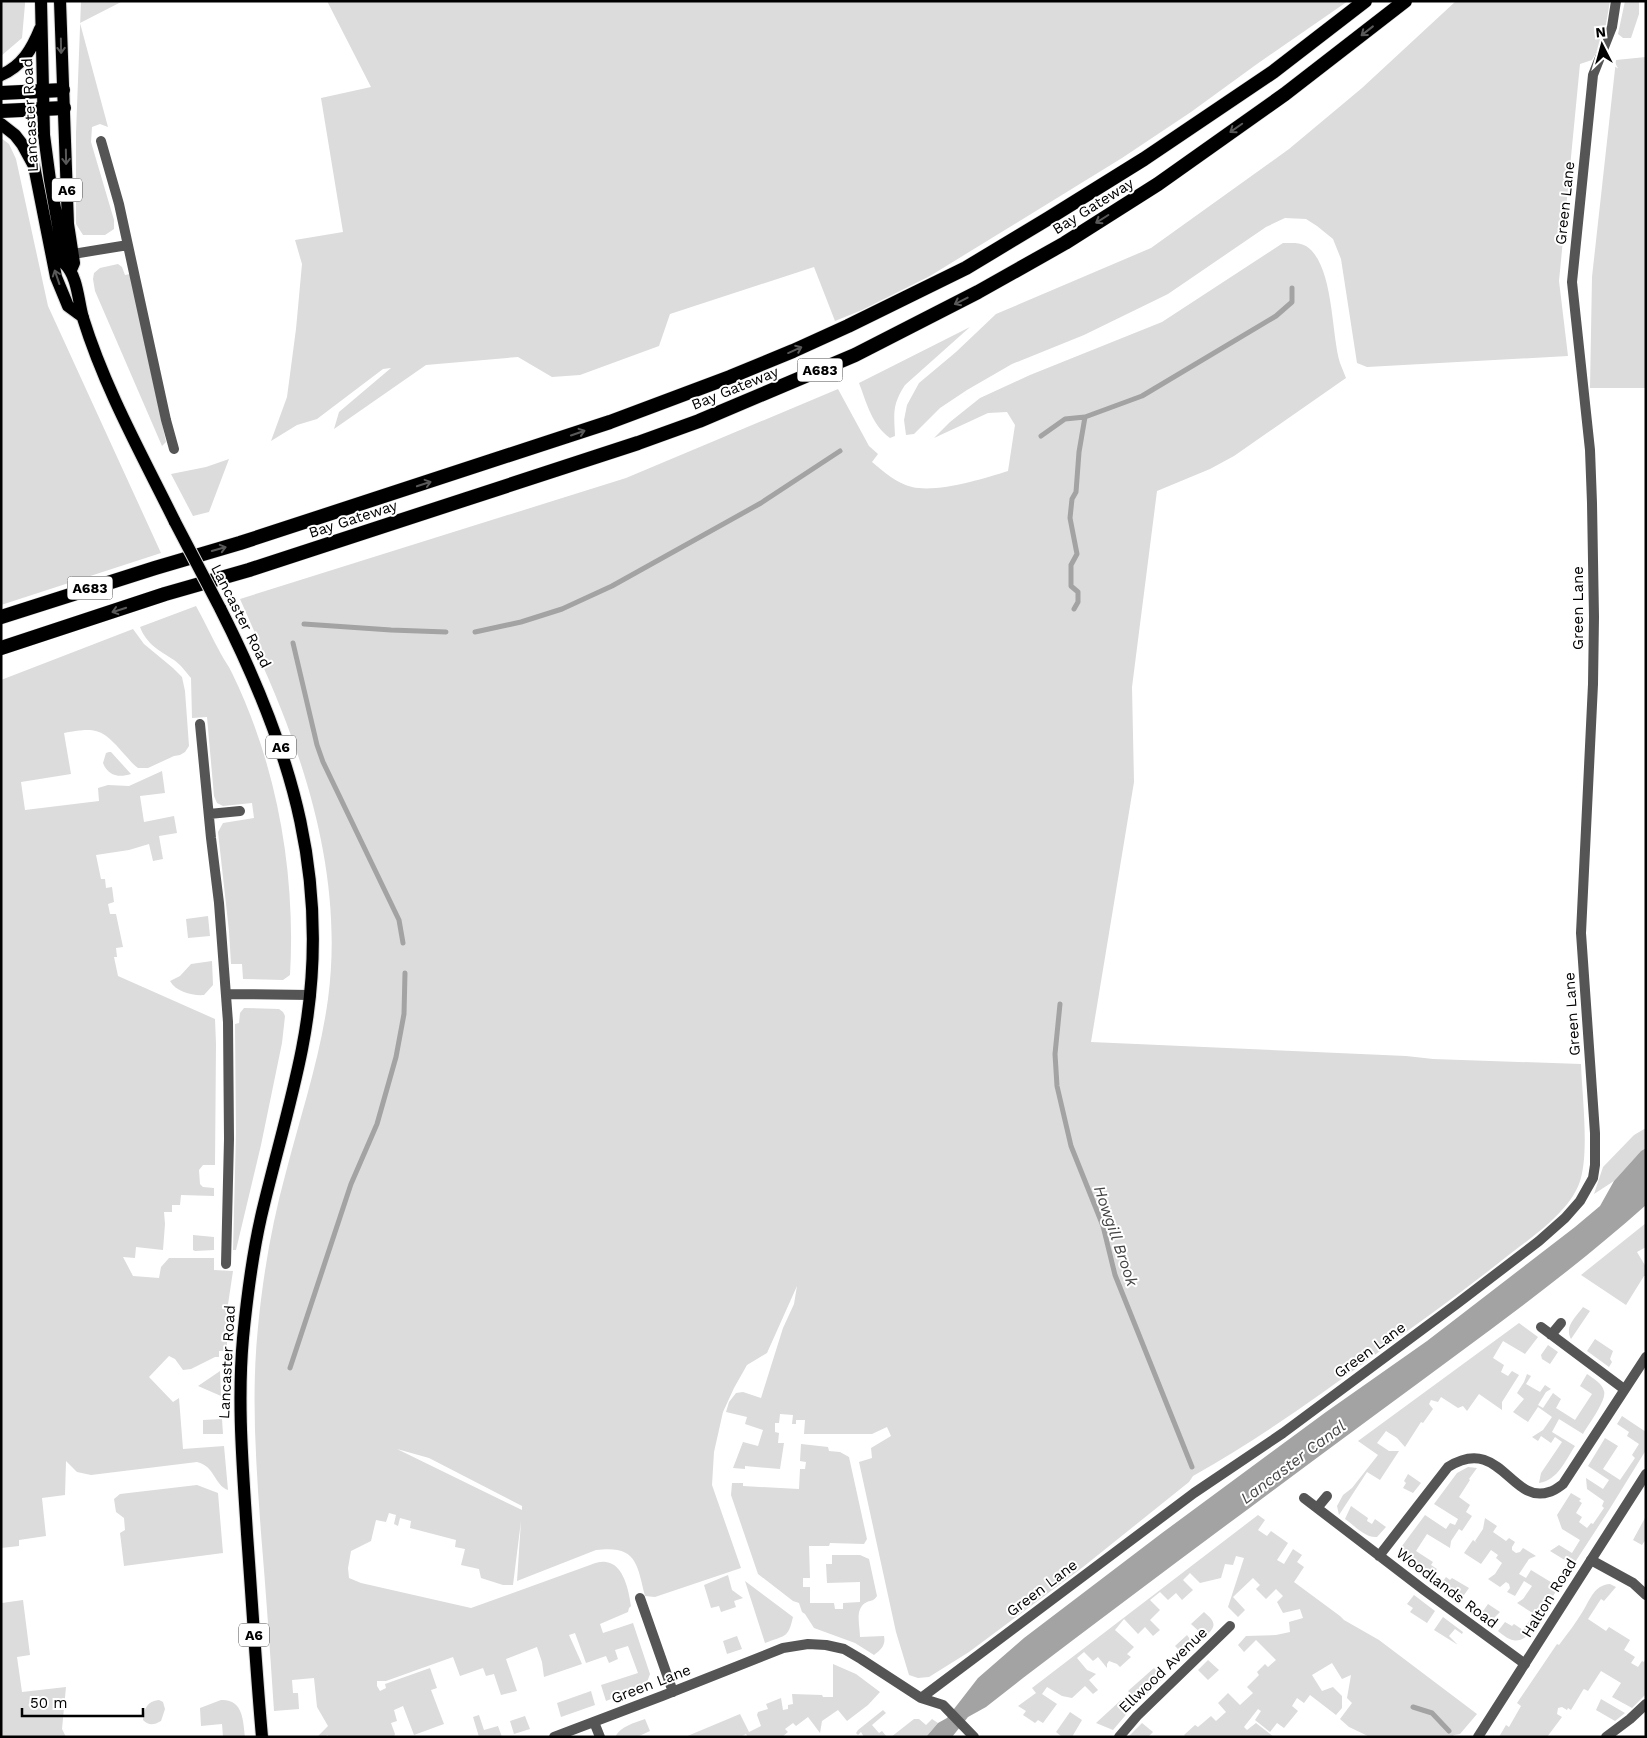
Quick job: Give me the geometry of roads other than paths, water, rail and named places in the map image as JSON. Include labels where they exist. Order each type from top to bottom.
[{"type":"highway","name":"Bay Gateway","points":[[1,617],[240,543],[610,422],[721,381],[801,348],[966,268],[1057,213],[1144,159],[1273,72],[1365,1]]},
{"type":"highway","name":"Bay Gateway","points":[[2,648],[165,594],[249,570],[638,443],[735,406],[855,355],[978,292],[1065,243],[1158,184],[1284,94],[1405,1]]},
{"type":"highway","points":[[1,93],[63,90]]},
{"type":"highway","points":[[1,111],[64,108]]},
{"type":"main road","name":"Lancaster Road","points":[[41,1],[44,135],[50,180],[68,255]]},
{"type":"main road","name":"Lancaster Road","points":[[60,1],[68,224],[68,255],[65,264],[71,270],[83,317],[110,390],[240,648],[271,719],[286,762],[297,803],[309,867],[313,940],[310,995],[302,1049],[252,1261],[241,1361],[240,1440],[262,1737]]},
{"type":"main road","points":[[1,75],[14,69],[26,56],[33,46],[42,25]]},
{"type":"main road","points":[[1,124],[15,135],[32,160],[56,277],[68,306],[83,317]]},
{"type":"street","name":"Green Lane","points":[[921,1698],[1194,1493],[1283,1433],[1510,1264],[1565,1218],[1580,1201],[1593,1178],[1595,1133],[1581,934],[1593,684],[1593,568],[1590,450],[1572,282],[1594,75],[1612,27],[1616,1]]},
{"type":"street","points":[[101,141],[119,204],[174,449]]},
{"type":"street","points":[[68,255],[128,245]]},
{"type":"street","points":[[200,724],[219,903],[228,1022],[229,1129],[226,1264]]},
{"type":"street","points":[[209,814],[240,811]]},
{"type":"street","points":[[226,994],[310,995]]},
{"type":"street","points":[[1551,1335],[1561,1324]]},
{"type":"street","points":[[1541,1328],[1624,1389]]},
{"type":"street","name":"Woodlands Road","points":[[1525,1664],[1379,1556],[1448,1467],[1460,1460],[1472,1457],[1485,1459],[1525,1489],[1536,1493],[1550,1492],[1563,1484],[1646,1357]]},
{"type":"street","name":"Halton Road","points":[[1478,1737],[1646,1474]]},
{"type":"street","points":[[1317,1508],[1327,1496]]},
{"type":"street","points":[[1304,1498],[1379,1556]]},
{"type":"street","points":[[1591,1560],[1632,1582],[1646,1594]]},
{"type":"street","points":[[640,1598],[673,1692]]},
{"type":"street","name":"Ellwood Avenue","points":[[1119,1737],[1137,1716],[1230,1626]]},
{"type":"street","name":"Green Lane","points":[[554,1737],[782,1648],[808,1644],[826,1645],[844,1650],[921,1698],[943,1706],[973,1736]]},
{"type":"street","points":[[1606,1737],[1646,1704]]},
{"type":"street","points":[[594,1722],[600,1737]]},
{"type":"water","name":"Lancaster Canal","points":[[1646,1148],[1646,1205],[1581,1260],[1515,1312],[1156,1577],[986,1707],[968,1717],[952,1737],[926,1737],[938,1723],[947,1718],[978,1678],[1024,1638],[1326,1412],[1427,1341],[1575,1227],[1600,1206],[1614,1181],[1641,1151]]},
{"type":"waterway","points":[[1074,609],[1078,602],[1078,592],[1071,586],[1071,565],[1077,554],[1070,518],[1072,499],[1076,492],[1079,452],[1085,417],[1142,396],[1276,316],[1292,302],[1292,288]]},
{"type":"waterway","points":[[1041,436],[1065,419],[1085,417]]},
{"type":"waterway","points":[[475,632],[521,622],[562,609],[612,586],[761,503],[840,451]]},
{"type":"waterway","points":[[304,624],[446,632]]},
{"type":"waterway","points":[[293,643],[317,745],[323,762],[399,920],[403,943]]},
{"type":"waterway","points":[[290,1368],[351,1184],[377,1124],[396,1057],[404,1014],[405,973]]},
{"type":"waterway","name":"Howgill Brook","points":[[1060,1004],[1055,1054],[1057,1086],[1071,1146],[1103,1226],[1115,1275],[1192,1467]]},
{"type":"waterway","points":[[1413,1707],[1432,1713],[1449,1731]]}]
